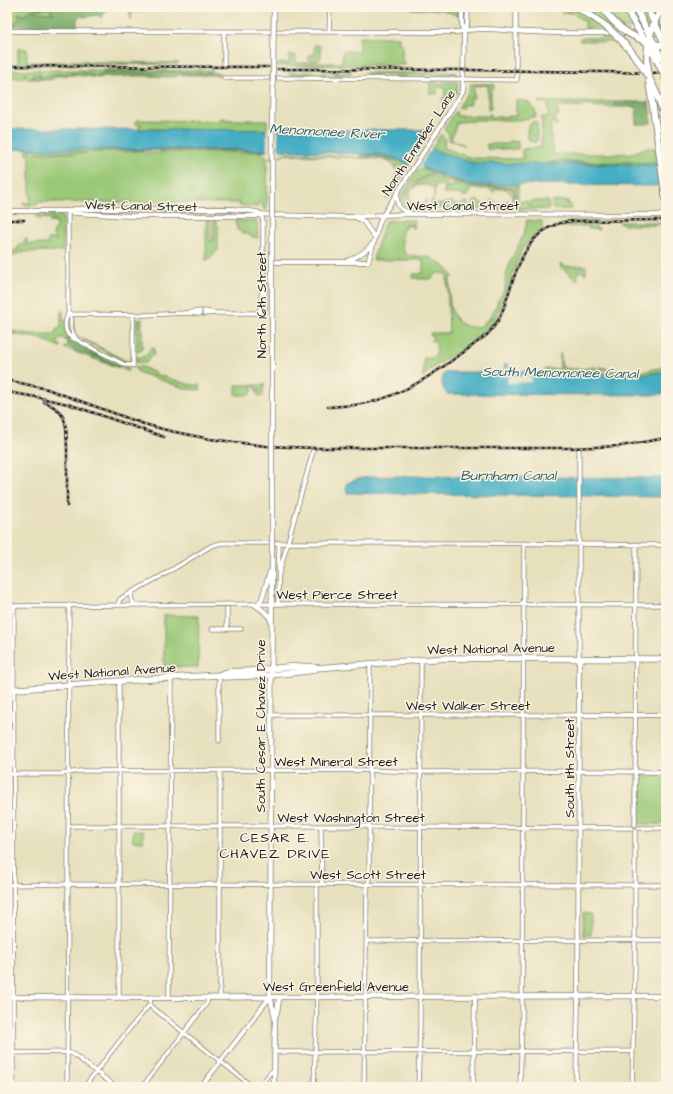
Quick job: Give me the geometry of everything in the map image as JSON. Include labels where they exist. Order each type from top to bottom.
[{"type":"highway","points":[[576,7],[589,14],[611,30],[634,54],[649,76],[655,89],[660,100],[666,124]]},
{"type":"highway","points":[[602,7],[616,23],[632,35],[650,43],[666,46]]},
{"type":"highway","points":[[625,7],[653,51],[666,79]]},
{"type":"highway","points":[[635,7],[666,71]]},
{"type":"highway","points":[[646,7],[666,46]]},
{"type":"highway","points":[[654,7],[666,21]]},
{"type":"highway","points":[[658,7],[666,28]]},
{"type":"highway","points":[[663,7],[655,21],[650,35],[647,59],[648,78],[666,200]]},
{"type":"main road","name":"North 16th Street","points":[[272,601],[274,7]]},
{"type":"main road","points":[[272,567],[262,601],[256,604],[270,616],[272,621]]},
{"type":"main road","name":"South Cesar E Chavez Drive","points":[[272,601],[270,997],[275,1017],[274,1087]]},
{"type":"main road","name":"West National Avenue","points":[[7,690],[219,675],[224,677],[296,670],[312,666],[316,668],[447,658],[666,659]]},
{"type":"main road","name":"West Greenfield Avenue","points":[[7,997],[169,998],[317,996],[666,996]]},
{"type":"main road","points":[[275,1017],[278,1013],[280,997]]},
{"type":"street","points":[[329,32],[330,7]]},
{"type":"street","points":[[462,7],[462,26],[464,30]]},
{"type":"street","points":[[464,30],[467,25],[468,7]]},
{"type":"street","points":[[516,7],[516,66]]},
{"type":"street","name":"North Emmber Lane","points":[[354,260],[368,262],[383,215],[463,91],[464,30]]},
{"type":"street","points":[[7,31],[458,32],[470,30],[666,33]]},
{"type":"street","points":[[224,32],[224,64]]},
{"type":"street","points":[[278,78],[516,80],[517,74]]},
{"type":"street","points":[[224,78],[268,78]]},
{"type":"street","points":[[397,194],[397,203],[400,208],[412,214]]},
{"type":"street","name":"West Canal Street","points":[[7,211],[68,211],[75,209],[233,209],[278,216],[354,217],[412,214],[666,215]]},
{"type":"street","points":[[134,209],[134,216]]},
{"type":"street","points":[[156,209],[156,216]]},
{"type":"street","points":[[68,211],[70,313],[66,319],[67,332],[70,337],[124,364],[133,366],[133,315]]},
{"type":"street","name":"West Canal Street","points":[[68,211],[75,213],[134,216],[257,216],[261,214]]},
{"type":"street","points":[[70,313],[133,315],[261,312],[261,284],[263,276],[263,221],[261,214]]},
{"type":"street","points":[[272,262],[345,262],[354,260],[370,247],[375,240],[363,221],[354,217]]},
{"type":"street","name":"South 11th Street","points":[[576,1087],[578,996],[579,450]]},
{"type":"street","points":[[279,574],[313,451]]},
{"type":"street","points":[[118,604],[120,599],[211,546],[221,543],[524,543],[666,545]]},
{"type":"street","points":[[278,604],[279,543]]},
{"type":"street","points":[[520,1087],[522,996],[524,543]]},
{"type":"street","points":[[632,1087],[635,940],[636,544]]},
{"type":"street","points":[[132,592],[131,599],[134,604]]},
{"type":"street","name":"West Pierce Street","points":[[7,606],[256,604],[272,601],[278,604],[666,605]]},
{"type":"street","points":[[227,604],[227,629]]},
{"type":"street","points":[[67,1087],[69,605]]},
{"type":"street","points":[[13,1087],[14,606]]},
{"type":"street","points":[[212,629],[241,629]]},
{"type":"street","points":[[418,1087],[420,996],[421,660]]},
{"type":"street","points":[[364,1087],[369,879],[370,664]]},
{"type":"street","points":[[219,675],[219,740]]},
{"type":"street","points":[[169,998],[171,678]]},
{"type":"street","points":[[118,997],[119,681]]},
{"type":"street","name":"West Walker Street","points":[[271,715],[666,715]]},
{"type":"street","name":"West Mineral Street","points":[[7,774],[80,771],[666,772]]},
{"type":"street","points":[[220,771],[220,997]]},
{"type":"street","name":"West Washington Street","points":[[69,826],[666,828]]},
{"type":"street","points":[[321,826],[322,884]]},
{"type":"street","points":[[314,1087],[317,996],[317,884]]},
{"type":"street","name":"West Scott Street","points":[[7,885],[666,884]]},
{"type":"street","points":[[367,940],[666,940]]},
{"type":"street","points":[[473,1087],[475,996]]},
{"type":"street","points":[[84,1087],[148,1006],[150,1003],[148,997]]},
{"type":"street","points":[[142,1087],[207,1002],[208,997]]},
{"type":"street","points":[[201,1087],[270,997]]},
{"type":"street","points":[[148,1006],[184,1032],[253,1087]]},
{"type":"street","points":[[275,1052],[633,1051]]},
{"type":"street","points":[[7,1053],[67,1052],[73,1054],[116,1087]]},
{"type":"street","points":[[259,1087],[274,1070]]},
{"type":"green space","points":[[7,7],[48,8],[55,13],[43,13],[34,10],[20,17],[15,23],[15,26],[13,26],[12,21],[7,19]]},
{"type":"green space","points":[[35,7],[57,7],[58,9],[59,7],[107,7],[101,18],[98,15],[84,17],[80,16],[77,21],[77,28],[15,26],[15,23],[19,18],[18,14],[20,13],[24,16],[30,11],[34,10],[43,13],[54,13],[48,8],[43,9]]},
{"type":"green space","points":[[127,7],[152,7],[132,13],[130,22],[130,10]]},
{"type":"green space","points":[[579,7],[666,7],[666,28],[585,28],[585,22],[573,13],[561,13]]},
{"type":"green space","points":[[412,8],[454,8],[459,11],[459,16],[443,10]]},
{"type":"green space","points":[[359,37],[399,37],[399,43],[402,44],[402,61],[405,62],[405,65],[278,66],[278,63],[289,63],[289,55],[296,55],[296,63],[342,63],[343,51],[359,51]]},
{"type":"green space","points":[[580,38],[617,39],[611,42],[599,42],[580,41]]},
{"type":"green space","points":[[315,45],[320,46],[321,58],[318,61],[309,61],[309,55],[314,55]]},
{"type":"green space","points":[[18,49],[27,49],[27,62],[87,61],[87,63],[179,63],[18,65]]},
{"type":"green space","points":[[7,70],[212,70],[213,73],[109,72],[96,76],[82,72],[53,74],[45,78],[39,77],[41,76],[32,76],[32,79],[27,79],[25,73],[24,77],[21,79],[7,75]]},
{"type":"green space","points":[[108,71],[112,73],[168,72],[220,74],[179,75],[175,77],[105,76],[99,78],[75,75],[58,76],[50,80],[32,79],[33,75],[40,74],[41,75],[39,77],[45,78],[53,74],[81,72],[96,76]]},
{"type":"green space","points":[[305,72],[326,73],[329,75],[338,74],[334,73],[352,72],[349,75],[342,76],[288,74]]},
{"type":"green space","points":[[364,73],[457,73],[453,76],[371,76]]},
{"type":"green space","points":[[430,82],[438,82],[441,84],[442,82],[458,83],[457,91],[445,109],[450,101],[441,99],[445,98],[445,87],[437,86],[437,94],[430,94]]},
{"type":"green space","points":[[471,84],[494,84],[494,88],[491,89],[491,109],[488,110],[488,85],[474,86],[474,98],[470,98],[470,105],[463,105],[463,109],[458,108],[469,91]]},
{"type":"green space","points":[[516,100],[527,101],[535,110],[536,116],[518,120],[474,120],[457,122],[451,140],[465,145],[449,140],[449,134],[444,129],[456,111],[456,115],[459,116],[489,116],[490,113],[491,117],[516,116]]},
{"type":"green space","points":[[547,102],[615,103],[615,107],[558,107],[557,109],[559,115],[554,120],[558,125],[555,126],[553,122],[551,124],[551,143],[554,148],[553,154],[623,153],[629,155],[644,148],[655,148],[657,162],[615,163],[561,161],[549,164],[473,163],[431,149],[441,134],[445,138],[444,148],[472,158],[522,159],[523,149],[540,147],[542,117],[549,117]]},
{"type":"green space","points":[[614,102],[649,102],[651,123],[636,124],[636,107],[615,107]]},
{"type":"green space","points":[[222,118],[230,120],[267,120],[267,130],[140,129],[138,126],[141,126],[142,124],[135,124],[137,120],[219,121]]},
{"type":"green space","points":[[532,122],[536,122],[537,124],[537,141],[535,143],[529,140],[527,135],[528,128]]},
{"type":"green space","points":[[509,141],[518,142],[518,149],[487,149],[487,144],[509,144]]},
{"type":"green space","points":[[7,149],[35,149],[7,150]]},
{"type":"green space","points":[[35,149],[267,151],[89,150],[87,152],[36,152]]},
{"type":"green space","points":[[27,151],[33,151],[35,153],[88,153],[90,151],[143,151],[144,153],[262,152],[267,157],[267,209],[263,208],[262,202],[259,202],[258,207],[239,205],[239,202],[37,202],[37,205],[23,205],[23,203],[30,203],[30,155],[27,155]]},
{"type":"green space","points":[[286,153],[383,159],[394,165],[396,170],[392,164],[380,159],[285,154],[277,157],[269,158]]},
{"type":"green space","points":[[360,155],[384,156],[410,165],[389,196],[398,176],[396,164],[386,158]]},
{"type":"green space","points":[[558,161],[615,163],[657,162],[658,165],[549,164]]},
{"type":"green space","points":[[422,168],[471,185],[516,184],[517,187],[519,186],[518,201],[527,201],[530,207],[530,201],[549,201],[549,209],[516,209],[515,189],[512,187],[470,186],[431,173],[413,184],[405,194],[402,195],[417,170],[421,170]]},
{"type":"green space","points":[[430,175],[469,187],[512,188],[514,190],[514,209],[512,195],[506,189],[495,189],[495,192],[492,192],[489,189],[470,189],[467,196],[462,196],[462,194],[444,194],[444,189],[448,189],[449,186],[453,186],[451,183],[446,183],[448,188],[444,188],[444,185],[435,185],[434,199],[434,188],[430,185],[416,185],[415,188],[411,190],[409,197],[411,203],[425,203],[426,200],[426,208],[410,207],[404,204],[401,197],[422,179]]},
{"type":"green space","points":[[431,200],[434,201],[434,204],[453,202],[453,204],[463,204],[463,202],[468,202],[468,209],[430,208]]},
{"type":"green space","points":[[568,200],[568,204],[571,204],[571,209],[553,209],[552,201],[567,201],[567,205]]},
{"type":"green space","points":[[479,201],[482,204],[492,204],[491,201],[494,201],[497,204],[507,204],[506,201],[508,201],[509,209],[472,209],[472,203]]},
{"type":"green space","points":[[164,211],[231,212],[230,214],[160,214]]},
{"type":"green space","points":[[58,214],[59,216],[63,217],[63,251],[22,252],[7,258],[7,240],[12,239],[9,245],[13,251],[17,250],[26,239],[27,244],[48,244],[48,239],[57,241],[53,235],[57,223],[49,222],[55,220],[55,218],[38,219],[36,215]]},
{"type":"green space","points":[[206,220],[210,220],[210,241],[213,240],[213,220],[216,220],[216,226],[218,226],[218,250],[206,261]]},
{"type":"green space","points":[[235,220],[257,221],[258,238],[237,230]]},
{"type":"green space","points":[[414,220],[414,224],[404,225],[414,225],[412,229],[412,226],[405,226],[405,229],[402,229],[402,245],[407,255],[410,257],[412,255],[431,258],[443,265],[452,274],[453,277],[450,278],[450,303],[453,315],[462,324],[472,327],[483,325],[483,323],[492,318],[490,317],[504,290],[507,270],[523,237],[527,220],[542,221],[542,229],[530,239],[521,251],[500,310],[492,324],[484,332],[422,377],[424,358],[432,358],[436,355],[436,342],[431,341],[433,337],[430,333],[449,333],[447,274],[436,274],[432,279],[418,279],[413,278],[413,274],[423,273],[423,260],[373,260],[385,221]]},
{"type":"green space","points":[[596,222],[595,228],[599,230],[589,229],[588,226],[553,228],[557,225],[568,223]]},
{"type":"green space","points":[[619,222],[653,222],[661,224],[655,224],[653,226],[625,226],[623,223],[621,224]]},
{"type":"green space","points":[[562,263],[563,266],[586,266],[586,274],[578,271],[577,281],[560,266]]},
{"type":"green space","points":[[61,311],[63,311],[66,334],[128,367],[129,370],[127,371],[64,348],[67,347],[68,343],[63,338],[58,340],[58,345],[61,346],[60,347],[41,339],[7,333],[7,330],[29,334],[56,334],[56,329],[61,328]],"holes":[[[67,338],[75,344],[118,366],[119,367],[71,347]]]},
{"type":"green space","points":[[72,319],[75,319],[74,333],[76,335],[130,363],[125,362],[73,334]]},
{"type":"green space","points":[[139,319],[139,327],[140,319],[142,319],[142,348],[141,351],[137,352],[136,320]],"holes":[[[139,327],[141,329],[141,331],[137,331]]]},
{"type":"green space","points":[[67,338],[75,344],[120,367],[114,366],[97,357],[74,349],[68,343]]},
{"type":"green space","points":[[152,347],[154,348],[154,355],[150,357],[146,363],[135,362],[136,357],[144,357]]},
{"type":"green space","points":[[560,353],[562,366],[569,369],[596,367],[598,370],[604,372],[620,373],[604,369],[602,370],[599,366],[613,371],[624,371],[625,374],[630,374],[633,371],[643,372],[666,366],[666,371],[640,375],[550,374],[511,371],[545,372],[545,369],[560,369]]},
{"type":"green space","points":[[135,367],[143,367],[155,374],[191,385],[200,385],[200,390],[187,389],[140,373]]},
{"type":"green space","points":[[265,383],[263,396],[259,396],[256,391],[260,390],[256,390],[256,387],[252,387],[252,392],[249,395],[236,395],[236,385],[264,385]]},
{"type":"green space","points":[[164,615],[199,616],[198,667],[164,667]]},
{"type":"green space","points":[[640,776],[666,776],[666,824],[639,823]]},
{"type":"green space","points":[[133,831],[143,831],[143,842],[133,841]]},
{"type":"green space","points":[[583,913],[591,914],[591,935],[583,934]]},
{"type":"water","name":"Menomonee River","points":[[7,129],[425,130],[428,134],[421,146],[429,153],[432,149],[473,163],[666,165],[666,186],[566,184],[471,185],[422,168],[420,167],[421,165],[412,160],[409,164],[384,155],[278,150],[7,149]]},
{"type":"water","points":[[505,364],[509,365],[507,375],[508,372],[525,372],[534,374],[640,375],[666,371],[666,393],[652,395],[447,394],[442,384],[443,375],[448,372],[502,372],[501,374],[503,375]]},
{"type":"water","points":[[396,476],[666,478],[666,497],[347,493],[346,484],[357,479]]},
{"type":"pier","points":[[278,127],[278,149],[280,149],[280,152],[267,152],[267,128]]},
{"type":"pier","points":[[425,140],[427,141],[423,148],[428,151],[432,147],[432,149],[421,165],[421,170],[413,162],[411,165],[409,164]]},
{"type":"pier","points":[[531,376],[531,382],[508,383],[508,377]]},
{"type":"railway","points":[[7,66],[268,67]]},
{"type":"railway","points":[[278,69],[666,73]]},
{"type":"railway","points":[[7,220],[24,220]]},
{"type":"railway","points":[[328,407],[361,404],[395,394],[412,386],[444,366],[488,334],[497,323],[504,308],[520,261],[527,249],[544,230],[557,224],[572,221],[666,220]]},
{"type":"railway","points":[[7,380],[47,389],[144,424],[170,431],[210,439],[266,446],[314,448],[569,448],[621,446],[666,438]]},
{"type":"railway","points":[[7,392],[68,404],[164,437]]},
{"type":"railway","points":[[44,402],[57,410],[63,417],[66,424],[67,506]]},
{"type":"district","name":"CESAR E. CHAVEZ DRIVE","points":[[275,846]]},
{"type":"water label","name":"South Menomonee Canal","points":[[560,372]]},
{"type":"water label","name":"Burnham Canal","points":[[508,475]]}]
